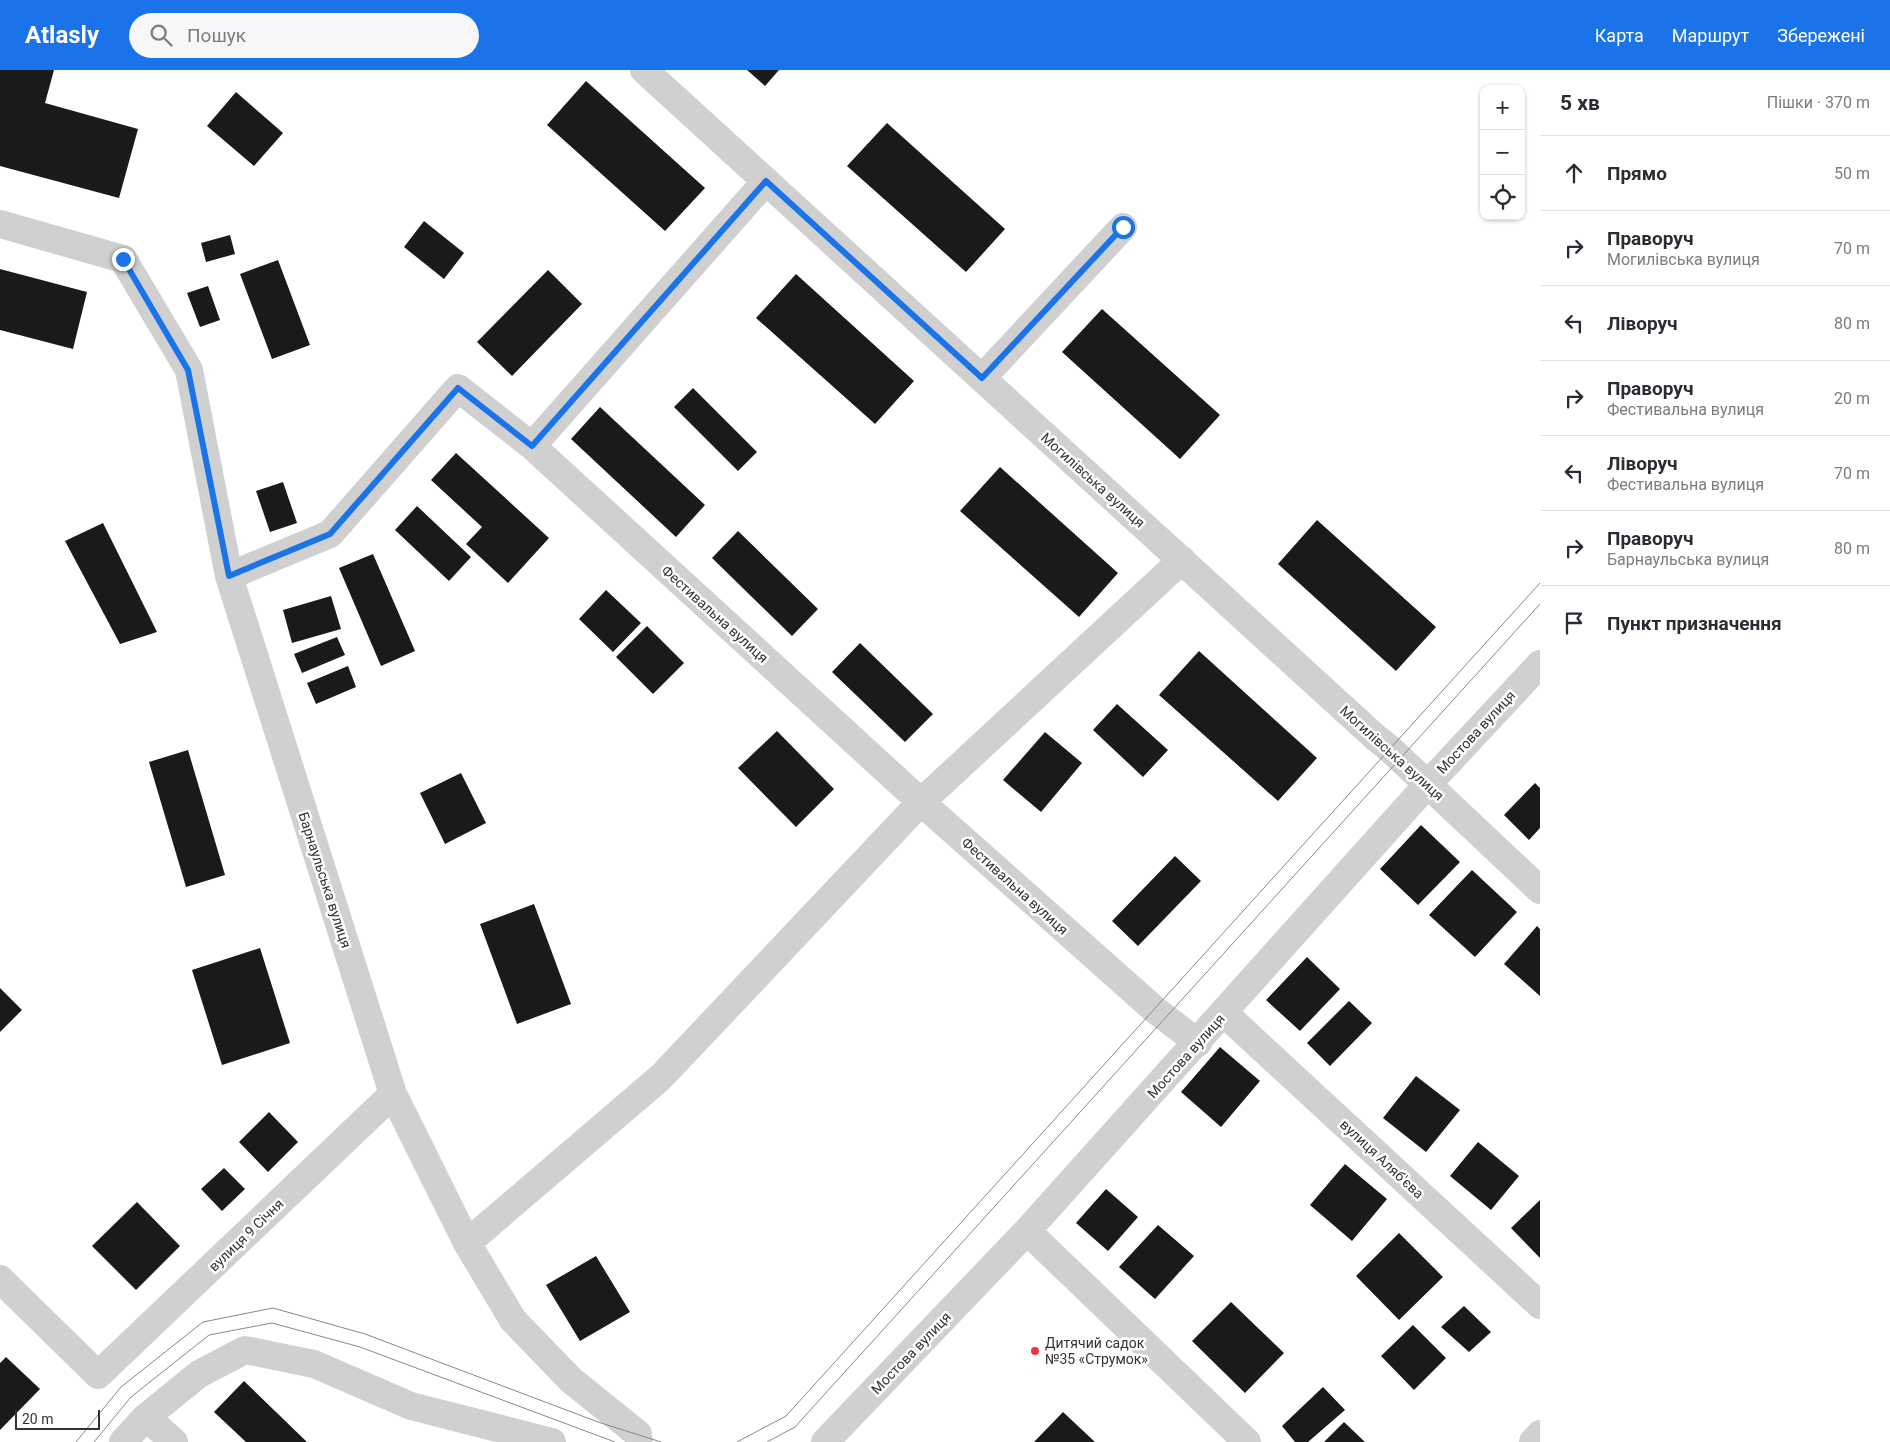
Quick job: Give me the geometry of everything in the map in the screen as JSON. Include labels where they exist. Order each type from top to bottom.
[{"type":"street","name":"Могилівська вулиця","points":[[644,70],[1360,724],[1390,749],[1540,890]]},
{"type":"street","points":[[532,446],[766,181]]},
{"type":"street","name":"Барнаульська вулиця","points":[[0,224],[123,259],[188,370],[229,576],[393,1094],[467,1243],[513,1320],[571,1380],[638,1434],[639,1442]]},
{"type":"street","points":[[982,378],[1123,227]]},
{"type":"street","name":"Фестивальна вулиця","points":[[229,576],[330,534],[458,388],[532,446],[921,802],[1154,1009],[1198,1042]]},
{"type":"street","points":[[467,1243],[660,1077],[921,802],[1182,560]]},
{"type":"street","name":"Мостова вулиця","points":[[825,1442],[1027,1231],[1427,785],[1540,664]]},
{"type":"street","name":"вулиця Аляб'єва","points":[[1224,1013],[1540,1305]]},
{"type":"street","name":"вулиця 9 Січня","points":[[0,1279],[98,1376],[393,1094]]},
{"type":"street","points":[[1027,1231],[1247,1442]]},
{"type":"street","points":[[123,1442],[146,1417],[199,1374],[245,1350],[314,1364],[411,1406],[552,1442]]},
{"type":"street","points":[[146,1417],[174,1442]]},
{"type":"street","points":[[1533,1442],[1540,1434]]},
{"type":"building","points":[[0,70],[54,70],[45,103],[138,129],[119,198],[0,166]]},
{"type":"building","points":[[747,70],[779,70],[765,86]]},
{"type":"building","points":[[586,81],[705,188],[665,231],[547,125]]},
{"type":"building","points":[[236,92],[283,133],[254,166],[207,126]]},
{"type":"building","points":[[887,123],[1005,229],[966,272],[847,166]]},
{"type":"building","points":[[424,221],[464,253],[444,279],[404,247]]},
{"type":"building","points":[[230,235],[235,254],[206,262],[201,243]]},
{"type":"building","points":[[278,260],[310,345],[272,359],[240,274]]},
{"type":"building","points":[[0,269],[87,292],[73,349],[0,330]]},
{"type":"building","points":[[548,270],[582,304],[512,376],[477,342]]},
{"type":"building","points":[[796,274],[914,381],[875,424],[756,318]]},
{"type":"building","points":[[208,286],[220,320],[200,327],[187,293]]},
{"type":"building","points":[[1102,309],[1220,415],[1180,459],[1062,352]]},
{"type":"building","points":[[693,388],[757,452],[738,471],[674,407]]},
{"type":"building","points":[[600,407],[705,505],[676,537],[571,439]]},
{"type":"building","points":[[456,453],[549,538],[508,583],[466,544],[482,527],[431,480]]},
{"type":"building","points":[[1000,467],[1118,573],[1079,617],[960,511]]},
{"type":"building","points":[[283,482],[297,523],[270,532],[256,491]]},
{"type":"building","points":[[417,506],[471,557],[449,581],[395,530]]},
{"type":"building","points":[[1317,520],[1436,627],[1396,671],[1278,564]]},
{"type":"building","points":[[103,523],[157,632],[120,644],[65,541]]},
{"type":"building","points":[[738,531],[818,609],[792,636],[712,558]]},
{"type":"building","points":[[373,554],[415,651],[381,666],[339,568]]},
{"type":"building","points":[[606,590],[641,623],[613,652],[579,619]]},
{"type":"building","points":[[331,596],[341,629],[292,643],[283,610]]},
{"type":"building","points":[[647,626],[684,663],[653,694],[616,657]]},
{"type":"building","points":[[337,637],[345,655],[302,673],[294,654]]},
{"type":"building","points":[[860,643],[933,714],[905,742],[832,672]]},
{"type":"building","points":[[1199,651],[1317,758],[1278,801],[1159,695]]},
{"type":"building","points":[[348,666],[356,687],[316,704],[307,683]]},
{"type":"building","points":[[1117,704],[1168,750],[1143,777],[1093,730]]},
{"type":"building","points":[[777,731],[834,789],[796,827],[738,768]]},
{"type":"building","points":[[1045,732],[1082,763],[1041,812],[1003,780]]},
{"type":"building","points":[[188,750],[225,875],[186,887],[149,762]]},
{"type":"building","points":[[461,773],[486,823],[445,844],[420,793]]},
{"type":"building","points":[[1535,783],[1540,788],[1540,828],[1529,840],[1504,815]]},
{"type":"building","points":[[1421,825],[1460,862],[1418,905],[1380,869]]},
{"type":"building","points":[[1175,856],[1201,881],[1138,946],[1112,921]]},
{"type":"building","points":[[1472,870],[1517,912],[1475,957],[1429,915]]},
{"type":"building","points":[[534,904],[571,1004],[517,1024],[480,924]]},
{"type":"building","points":[[1537,926],[1540,929],[1540,996],[1504,964]]},
{"type":"building","points":[[260,948],[290,1043],[222,1065],[192,970]]},
{"type":"building","points":[[1307,957],[1340,989],[1300,1031],[1266,1000]]},
{"type":"building","points":[[0,988],[22,1010],[0,1032]]},
{"type":"building","points":[[1349,1001],[1372,1023],[1330,1066],[1307,1043]]},
{"type":"building","points":[[1220,1047],[1260,1081],[1221,1127],[1181,1092]]},
{"type":"building","points":[[1416,1076],[1460,1110],[1426,1152],[1383,1118]]},
{"type":"building","points":[[269,1112],[298,1142],[268,1172],[239,1142]]},
{"type":"building","points":[[1478,1142],[1519,1176],[1491,1210],[1450,1176]]},
{"type":"building","points":[[1345,1164],[1387,1199],[1352,1241],[1310,1205]]},
{"type":"building","points":[[224,1168],[245,1189],[222,1211],[201,1189]]},
{"type":"building","points":[[1106,1189],[1138,1217],[1108,1251],[1076,1223]]},
{"type":"building","points":[[1540,1200],[1540,1258],[1511,1228]]},
{"type":"building","points":[[137,1202],[180,1246],[136,1290],[92,1246]]},
{"type":"building","points":[[1158,1225],[1194,1256],[1155,1299],[1119,1267]]},
{"type":"building","points":[[1399,1233],[1443,1277],[1399,1320],[1356,1276]]},
{"type":"building","points":[[596,1256],[630,1312],[580,1341],[546,1285]]},
{"type":"building","points":[[1231,1302],[1284,1353],[1245,1393],[1192,1341]]},
{"type":"building","points":[[1464,1306],[1491,1332],[1469,1352],[1441,1327]]},
{"type":"building","points":[[1413,1325],[1446,1358],[1414,1390],[1381,1356]]},
{"type":"building","points":[[6,1357],[40,1389],[0,1430],[0,1363]]},
{"type":"building","points":[[244,1381],[307,1442],[246,1442],[214,1412]]},
{"type":"building","points":[[1323,1387],[1345,1410],[1308,1442],[1295,1442],[1282,1426]]},
{"type":"building","points":[[1063,1412],[1095,1442],[1034,1442]]},
{"type":"building","points":[[1344,1422],[1365,1442],[1324,1442]]},
{"type":"tram line","points":[[737,1442],[786,1416],[1540,583]]},
{"type":"tram line","points":[[767,1442],[795,1427],[1540,604]]},
{"type":"tram line","points":[[76,1442],[121,1387],[203,1322],[273,1308],[365,1334],[598,1422],[661,1442]]},
{"type":"tram line","points":[[94,1442],[131,1397],[209,1335],[272,1323],[360,1347],[615,1442]]},
{"type":"place","name":"Дитячий садок №35 «Струмок»","points":[[1035,1351]]},
{"type":"route","points":[[123,259],[188,370],[229,576],[330,534],[458,388],[532,446],[766,181],[982,378],[1123,227]]}]
